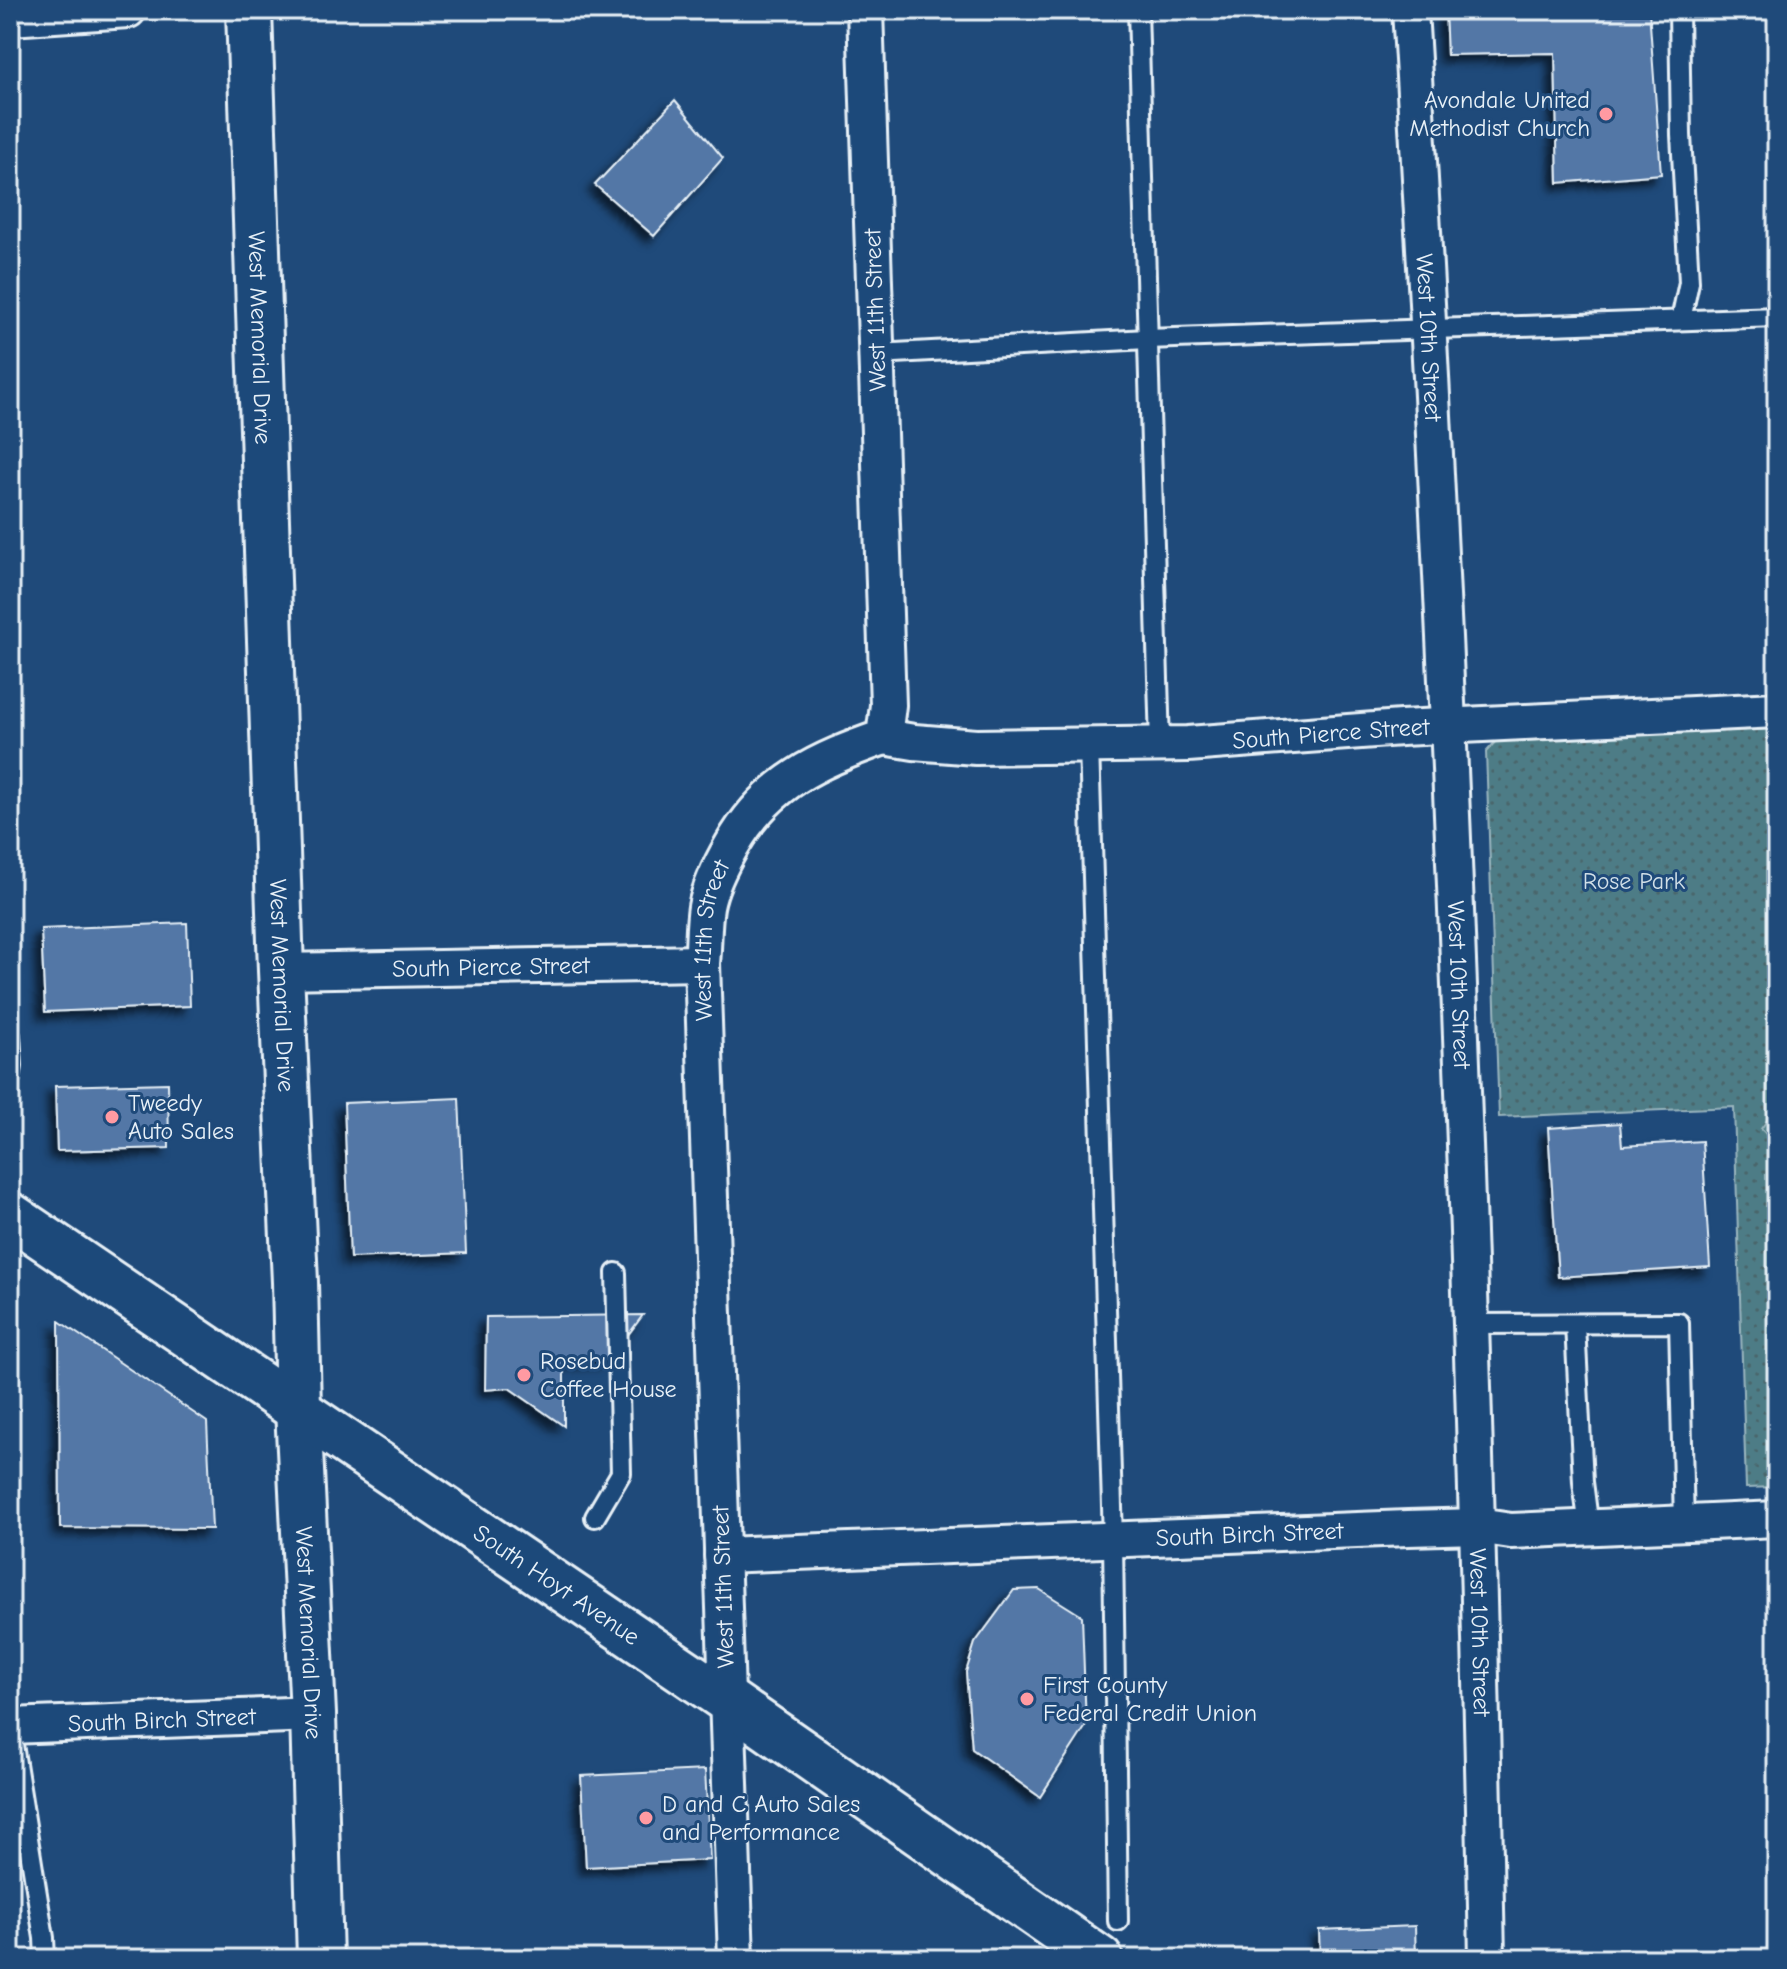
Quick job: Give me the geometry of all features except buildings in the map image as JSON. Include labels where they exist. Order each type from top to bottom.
[{"type":"main road","name":"West Memorial Drive","points":[[249,10],[281,971],[313,1714],[320,1959]]},
{"type":"main road","name":"South Hoyt Avenue","points":[[10,1215],[727,1700],[1109,1940]]},
{"type":"street","points":[[10,18],[128,10]]},
{"type":"street","name":"West 11th Street","points":[[736,1959],[702,963],[706,907],[719,868],[746,821],[788,779],[833,755],[884,737],[888,705],[865,10]]},
{"type":"street","name":"West 10th Street","points":[[1410,10],[1450,726],[1478,1526],[1487,1959]]},
{"type":"street","name":"South Pierce Street","points":[[884,737],[976,747],[1160,745],[1450,726],[1777,710]]},
{"type":"street","name":"South Pierce Street","points":[[281,971],[702,963]]},
{"type":"street","name":"South Birch Street","points":[[722,1555],[1478,1526],[1511,1531],[1777,1519]]},
{"type":"street","name":"South Birch Street","points":[[10,1726],[313,1714]]},
{"type":"lane","points":[[1138,10],[1160,745]]},
{"type":"lane","points":[[1679,10],[1681,135],[1689,282],[1681,320]]},
{"type":"lane","points":[[877,354],[1147,339],[1777,317]]},
{"type":"lane","points":[[1089,745],[1113,1540],[1109,1940]]},
{"type":"lane","points":[[10,1036],[10,1078]]},
{"type":"lane","points":[[595,1517],[621,1473],[616,1273]]},
{"type":"lane","points":[[1471,1324],[1679,1323],[1684,1524]]},
{"type":"lane","points":[[1575,1324],[1583,1482],[1589,1528]]},
{"type":"lane","points":[[10,1726],[45,1959]]},
{"type":"green space","name":"Rose Park","points":[[1777,729],[1777,1487],[1746,1488],[1734,1107],[1499,1117],[1486,752],[1497,740]]},
{"type":"green space","points":[[1777,1106],[1777,1145],[1761,1129]]},
{"type":"place","name":"Avondale United Methodist Church","points":[[1606,114]]},
{"type":"place","name":"Tweedy Auto Sales","points":[[112,1117]]},
{"type":"place","name":"Rosebud Coffee House","points":[[524,1375]]},
{"type":"place","name":"First County Federal Credit Union","points":[[1027,1699]]},
{"type":"place","name":"D and C Auto Sales and Performance","points":[[646,1818]]}]
